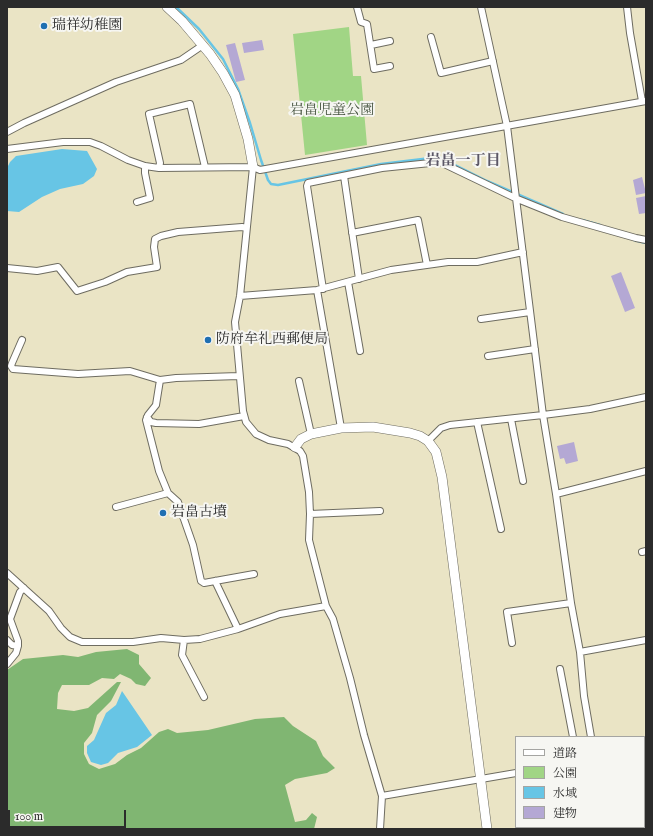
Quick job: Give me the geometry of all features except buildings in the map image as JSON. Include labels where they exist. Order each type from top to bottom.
[{"type":"street","points":[[167,7],[182,21],[223,73],[235,95],[248,139],[253,167],[240,296],[235,322],[244,416],[250,428],[262,437],[295,447],[304,456],[309,492],[309,540],[326,606],[335,626],[382,796],[380,829]]},
{"type":"street","points":[[358,7],[361,22],[366,24],[371,45],[374,69],[390,66]]},
{"type":"street","points":[[481,7],[507,126],[543,415],[556,494],[571,603],[580,652],[584,696],[591,736]]},
{"type":"street","points":[[7,149],[63,142],[90,142],[128,160],[145,166],[159,168],[253,167],[260,170],[644,101],[630,33],[627,7]]},
{"type":"street","points":[[432,37],[441,73],[493,61]]},
{"type":"street","points":[[371,45],[390,41]]},
{"type":"street","points":[[7,132],[116,82],[181,60],[203,46]]},
{"type":"street","points":[[159,168],[160,163],[149,114],[190,104],[205,167]]},
{"type":"street","points":[[341,428],[320,290],[307,186],[308,183],[382,168],[440,162],[515,198],[562,217],[646,240]]},
{"type":"street","points":[[137,202],[150,198],[145,166]]},
{"type":"street","points":[[344,176],[359,279]]},
{"type":"street","points":[[352,233],[418,220],[428,265]]},
{"type":"street","points":[[7,268],[37,271],[58,267],[77,290],[105,282],[127,272],[157,267],[154,247],[156,239],[161,236],[178,232],[242,227],[246,228]]},
{"type":"street","points":[[240,296],[320,290],[391,270],[448,262],[477,262],[523,252]]},
{"type":"street","points":[[348,282],[360,351]]},
{"type":"street","points":[[481,319],[530,312]]},
{"type":"street","points":[[22,340],[11,366],[13,369],[78,374],[130,371],[160,380],[239,376]]},
{"type":"street","points":[[488,356],[535,349]]},
{"type":"street","points":[[160,380],[156,405],[146,420],[159,471],[168,493],[178,502],[193,545],[201,582],[204,583],[254,574]]},
{"type":"street","points":[[299,381],[310,434]]},
{"type":"street","points":[[428,441],[441,428],[450,425],[590,409],[646,397]]},
{"type":"street","points":[[147,417],[151,422],[156,423],[199,424],[244,416]]},
{"type":"street","points":[[511,419],[523,482]]},
{"type":"street","points":[[477,422],[501,529]]},
{"type":"street","points":[[295,447],[301,439],[310,434],[341,428],[373,427],[420,436],[428,441],[436,452],[442,477],[487,829]]},
{"type":"street","points":[[556,494],[646,471]]},
{"type":"street","points":[[116,507],[168,493]]},
{"type":"street","points":[[310,514],[380,511]]},
{"type":"street","points":[[7,574],[49,611],[61,628],[70,637],[82,642],[133,642],[161,638],[184,640],[200,639],[238,629],[280,614],[326,606]]},
{"type":"street","points":[[215,581],[238,629]]},
{"type":"street","points":[[7,664],[16,653],[18,646],[18,641],[10,620],[20,592],[24,588]]},
{"type":"street","points":[[512,643],[507,612],[571,603]]},
{"type":"street","points":[[7,640],[12,645],[18,646]]},
{"type":"street","points":[[184,640],[182,655],[204,697]]},
{"type":"street","points":[[580,652],[646,640]]},
{"type":"street","points":[[560,669],[572,736]]},
{"type":"street","points":[[382,796],[515,773]]},
{"type":"green space","name":"岩畠児童公園","points":[[349,27],[353,76],[361,76],[367,145],[305,155],[293,34]]},
{"type":"green space","points":[[127,649],[139,655],[139,664],[151,678],[145,686],[136,684],[131,679],[120,674],[114,679],[102,678],[89,685],[62,685],[58,693],[57,709],[74,711],[88,708],[117,682],[121,682],[111,701],[97,715],[92,733],[84,743],[84,754],[89,764],[99,769],[115,764],[127,755],[141,748],[159,732],[168,729],[177,733],[208,730],[255,719],[284,717],[293,726],[316,741],[323,756],[335,768],[327,773],[295,779],[285,785],[295,822],[306,820],[312,813],[317,817],[314,829],[7,829],[7,670],[23,659],[63,655],[78,657],[96,652]]},
{"type":"water","points":[[62,149],[87,151],[97,169],[94,176],[83,184],[60,189],[42,197],[19,212],[7,211],[7,168],[10,162],[16,156]]},
{"type":"water","points":[[122,691],[152,735],[137,747],[118,753],[108,763],[101,765],[91,762],[87,753],[87,746],[94,740],[106,713],[116,705]]},
{"type":"waterway","points":[[176,7],[199,29],[223,59],[238,89],[261,160],[268,180],[271,184],[278,185],[381,164],[439,157],[487,181],[563,214]]},
{"type":"waterway","points":[[582,220],[600,225]]},
{"type":"waterway","points":[[634,240],[646,243]]},
{"type":"place","name":"瑞祥幼稚園","points":[[44,26]]},
{"type":"place","name":"防府牟礼西郵便局","points":[[208,340]]},
{"type":"place","name":"岩畠古墳","points":[[163,513]]},
{"type":"district","name":"岩畠一丁目","points":[[463,162]]}]
